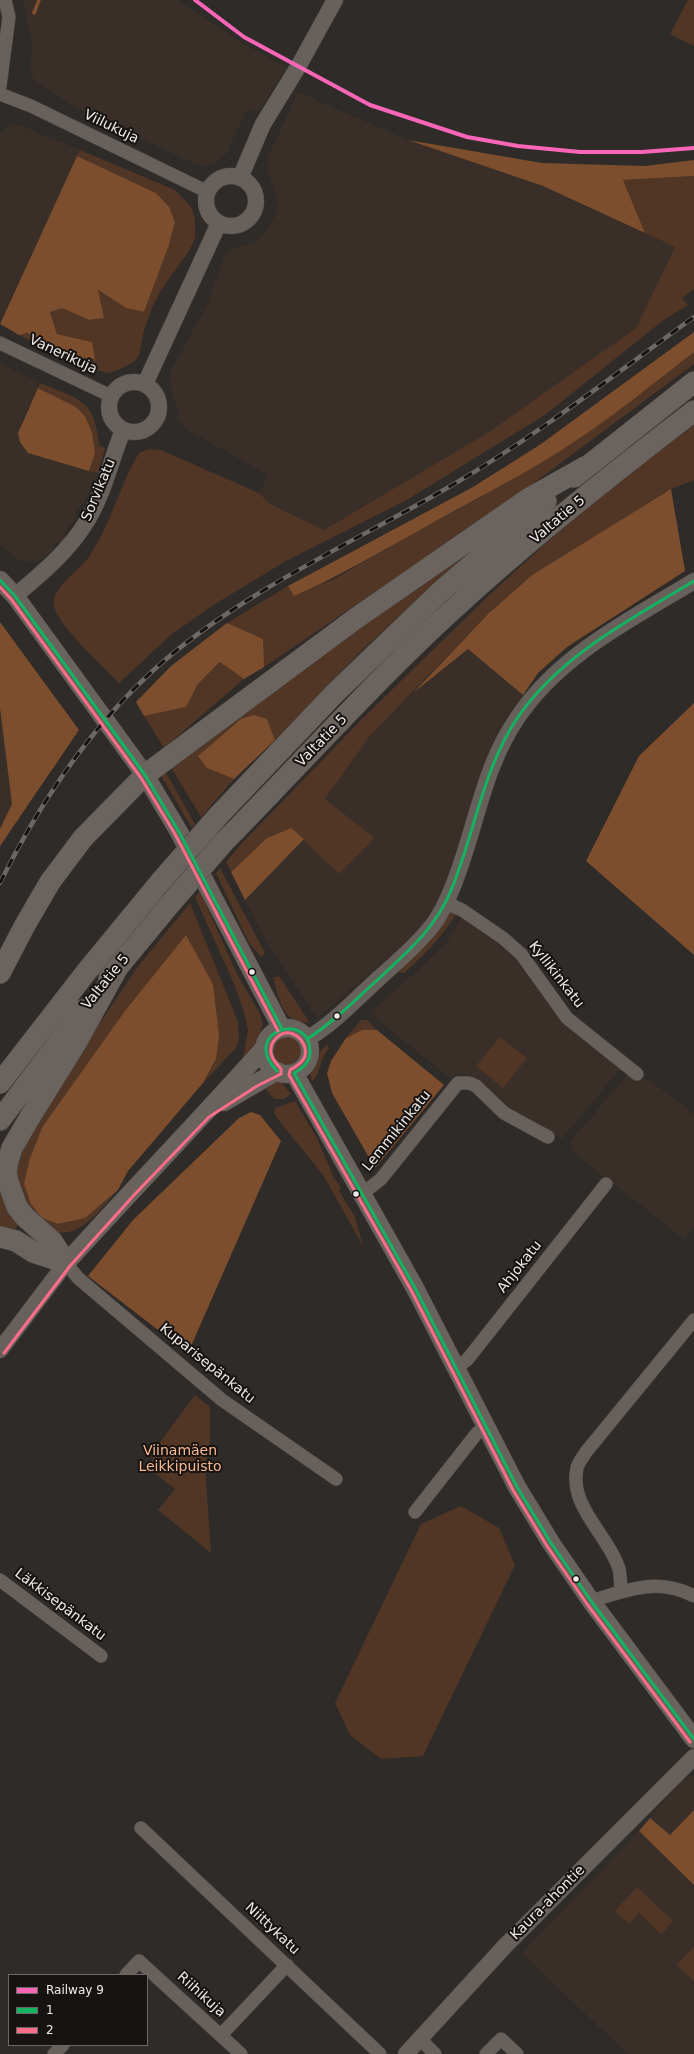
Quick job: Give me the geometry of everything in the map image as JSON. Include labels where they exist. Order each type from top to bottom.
[{"type":"highway","name":"Valtatie 5","points":[[0,1083],[82,977],[161,881],[218,816],[335,693],[440,592],[585,467],[694,382]]},
{"type":"highway","name":"Valtatie 5","points":[[0,1120],[71,1024],[170,904],[223,843],[404,656],[477,589],[625,464],[694,411]]},
{"type":"highway","points":[[0,973],[24,925],[50,882],[84,838],[145,775],[355,619],[528,499],[585,467]]},
{"type":"highway","points":[[66,1263],[52,1241],[25,1217],[17,1206],[11,1192],[6,1172],[12,1148],[44,1093],[76,1043],[118,967]]},
{"type":"highway","points":[[0,1237],[16,1241],[33,1252],[66,1263]]},
{"type":"main road","points":[[0,580],[15,596],[145,775],[179,832],[282,1029]]},
{"type":"main road","points":[[66,1263],[131,1191],[206,1113],[265,1047],[271,1035],[282,1029],[294,1029],[307,1039],[309,1045],[309,1057],[304,1067],[255,1082],[206,1113]]},
{"type":"main road","points":[[265,1047],[267,1061],[286,1072],[362,1194],[457,1367],[517,1487],[551,1543],[591,1601],[694,1739]]},
{"type":"street","points":[[0,86],[9,17],[5,0]]},
{"type":"street","points":[[240,178],[263,124],[298,67],[335,0]]},
{"type":"street","name":"Viilukuja","points":[[0,94],[31,106],[208,192]]},
{"type":"street","points":[[225,177],[240,178],[250,184],[256,195],[257,202],[254,213],[247,221],[237,226],[224,226],[213,219],[206,206],[208,192],[218,180],[225,177]]},
{"type":"street","points":[[145,384],[219,223]]},
{"type":"street","name":"Vanerikuja","points":[[0,343],[111,396]]},
{"type":"street","points":[[138,382],[145,384],[157,395],[160,402],[157,418],[153,425],[139,432],[123,430],[112,419],[110,412],[111,396],[116,390],[126,383],[138,382]]},
{"type":"street","name":"Sorvikatu","points":[[15,596],[66,549],[87,521],[97,500],[123,430]]},
{"type":"street","points":[[307,1039],[322,1030],[426,933],[446,903],[460,867],[480,796],[492,764],[518,717],[544,685],[572,658],[601,638],[694,581]]},
{"type":"street","name":"Kyllikinkatu","points":[[446,903],[462,910],[503,938],[520,954],[567,1018],[637,1074]]},
{"type":"street","name":"Lemmikinkatu","points":[[362,1194],[381,1179],[455,1086],[464,1082],[476,1086],[504,1113],[548,1137]]},
{"type":"street","name":"Ahjokatu","points":[[457,1367],[467,1360],[606,1184]]},
{"type":"street","points":[[0,1350],[66,1263]]},
{"type":"street","name":"Kuparisepänkatu","points":[[66,1263],[78,1278],[222,1400],[336,1479]]},
{"type":"street","points":[[621,1590],[619,1566],[603,1537],[584,1509],[576,1487],[577,1467],[586,1452],[694,1320]]},
{"type":"street","points":[[415,1512],[477,1434],[487,1427]]},
{"type":"street","name":"Läkkisepänkatu","points":[[0,1580],[102,1656]]},
{"type":"street","points":[[591,1601],[634,1587],[662,1586],[683,1590],[694,1596]]},
{"type":"street","name":"Kaura-ahontie","points":[[406,2054],[505,1946],[694,1757]]},
{"type":"street","name":"Niittykatu","points":[[141,1828],[380,2054]]},
{"type":"street","name":"Riihikuja","points":[[127,1974],[139,1961],[241,2054]]},
{"type":"street","points":[[221,2035],[287,1965]]},
{"type":"street","points":[[420,2039],[435,2054]]},
{"type":"street","points":[[486,2054],[501,2039],[517,2054]]},
{"type":"street","points":[[54,2054],[62,2046]]},
{"type":"shaded area","points":[[23,0],[177,0],[249,47],[287,67],[258,112],[247,109],[227,153],[217,162],[206,166],[195,164],[77,108],[35,81],[30,72],[32,44]]},
{"type":"shaded area","points":[[298,92],[408,140],[543,186],[675,247],[636,328],[489,432],[324,530],[270,504],[259,493],[268,475],[186,429],[177,419],[179,412],[174,401],[170,383],[171,370],[206,307],[224,256],[231,250],[254,242],[263,235],[276,214],[278,202],[268,172],[268,157]]},
{"type":"shaded area","points":[[17,124],[80,150],[0,322],[0,134],[10,125]]},
{"type":"shaded area","points":[[408,140],[542,163],[645,166],[694,160],[694,176],[623,180],[645,233],[543,186]]},
{"type":"shaded area","points":[[77,156],[156,193],[169,207],[175,222],[169,245],[144,312],[126,308],[98,290],[104,318],[89,320],[62,308],[50,312],[57,334],[92,342],[95,359],[76,357],[27,333],[19,335],[0,324]]},
{"type":"shaded area","points":[[694,332],[694,352],[595,428],[577,440],[508,482],[358,564],[294,596],[288,586],[473,487],[541,444]]},
{"type":"shaded area","points":[[0,363],[41,383],[21,423],[89,471],[98,473],[84,503],[76,509],[74,522],[65,531],[65,537],[60,542],[54,543],[51,551],[38,561],[19,561],[0,545]]},
{"type":"shaded area","points":[[38,388],[76,407],[85,416],[92,433],[95,453],[89,471],[28,453],[20,442],[18,433]]},
{"type":"shaded area","points":[[671,489],[685,571],[567,647],[538,673],[523,695],[468,649],[413,693],[488,614],[532,575]]},
{"type":"shaded area","points":[[0,622],[79,730],[0,846],[0,829],[12,804],[0,708]]},
{"type":"shaded area","points":[[227,623],[263,639],[264,667],[244,679],[220,662],[198,684],[186,707],[144,716],[136,702],[171,666]]},
{"type":"shaded area","points":[[468,649],[523,695],[506,720],[478,781],[451,872],[437,905],[425,922],[403,945],[317,1018],[269,946],[245,900],[304,839],[339,874],[375,838],[325,799],[369,737],[413,693]]},
{"type":"shaded area","points":[[694,703],[694,955],[586,861],[639,756]]},
{"type":"shaded area","points":[[0,708],[12,804],[0,829]]},
{"type":"shaded area","points":[[254,715],[267,719],[275,740],[234,779],[207,768],[198,756],[241,719]]},
{"type":"shaded area","points":[[291,828],[304,839],[245,900],[231,872],[267,838]]},
{"type":"shaded area","points":[[462,916],[487,933],[515,959],[565,1026],[620,1069],[562,1139],[511,1111],[471,1076],[461,1074],[450,1078],[370,1013],[447,942]]},
{"type":"shaded area","points":[[186,935],[213,984],[219,1035],[216,1059],[203,1083],[128,1171],[118,1190],[85,1218],[58,1224],[42,1218],[31,1204],[24,1184],[30,1158],[43,1126],[125,1011]]},
{"type":"shaded area","points":[[362,1030],[377,1030],[444,1085],[375,1168],[332,1093],[327,1073],[331,1061],[346,1038]]},
{"type":"shaded area","points":[[627,1075],[651,1081],[694,1114],[694,1227],[684,1239],[573,1152],[571,1147],[571,1141]]},
{"type":"shaded area","points":[[251,1112],[260,1115],[281,1141],[188,1353],[88,1276],[133,1220],[239,1118]]},
{"type":"shaded area","points":[[694,1775],[694,1810],[670,1835],[650,1818],[682,1780]]},
{"type":"shaded area","points":[[694,1810],[694,1885],[639,1831],[650,1818],[670,1835]]},
{"type":"shaded area","points":[[639,1831],[694,1885],[694,2054],[627,2054],[522,1953]]},
{"type":"green space","points":[[688,0],[694,0],[694,46],[670,34]]},
{"type":"green space","points":[[80,150],[175,190],[191,207],[195,219],[195,238],[189,251],[161,290],[152,308],[144,330],[140,352],[136,360],[125,367],[110,373],[85,368],[19,335],[27,333],[76,357],[92,342],[57,334],[50,311],[62,308],[89,320],[104,318],[97,290],[126,308],[144,312],[169,245],[175,222],[156,193],[77,156]]},
{"type":"green space","points":[[694,176],[694,289],[682,298],[688,305],[665,319],[545,415],[405,501],[286,561],[215,604],[172,634],[119,683],[82,646],[63,624],[54,606],[54,599],[66,580],[84,563],[96,545],[139,453],[149,449],[161,450],[259,493],[270,504],[324,530],[489,432],[636,328],[675,247],[645,233],[623,180]]},
{"type":"green space","points":[[694,352],[694,364],[511,500],[264,667],[262,639],[227,623],[288,586],[294,596],[334,579],[421,529],[508,482],[652,385]]},
{"type":"green space","points":[[41,383],[75,398],[83,403],[89,410],[94,418],[99,445],[105,448],[98,473],[89,471],[95,452],[85,416],[76,407],[38,388]]},
{"type":"green space","points":[[694,425],[694,480],[671,489],[532,575],[488,614],[369,737],[325,799],[375,838],[339,874],[291,828],[267,838],[231,872],[226,862],[242,843],[361,720],[485,599],[603,494]]},
{"type":"green space","points":[[489,537],[416,600],[359,653],[275,740],[267,719],[207,768],[234,779],[201,817],[171,767],[226,721]]},
{"type":"green space","points":[[221,662],[244,679],[164,748],[144,716],[186,707],[198,684]]},
{"type":"green space","points":[[165,771],[195,824],[192,828],[163,779],[162,776]]},
{"type":"green space","points":[[220,868],[265,953],[261,957],[249,943],[216,873]]},
{"type":"green space","points":[[200,891],[237,974],[260,1014],[263,1024],[255,1047],[243,1059],[248,1030],[244,1012],[235,986],[195,897]]},
{"type":"green space","points":[[190,903],[238,1022],[239,1040],[235,1049],[203,1083],[216,1059],[213,984],[186,935],[43,1126],[31,1204],[42,1218],[58,1224],[85,1218],[118,1190],[93,1218],[83,1226],[73,1231],[62,1233],[51,1230],[35,1218],[14,1187],[20,1147],[40,1111],[139,965]]},
{"type":"green space","points":[[452,911],[456,914],[426,953],[404,973],[401,973],[399,970]]},
{"type":"green space","points":[[279,976],[310,1023],[293,1018],[283,1009],[273,978]]},
{"type":"green space","points":[[361,1020],[367,1020],[377,1030],[362,1030],[346,1038]]},
{"type":"green space","points":[[286,1035],[297,1039],[301,1050],[297,1061],[286,1065],[275,1061],[271,1050],[275,1039]]},
{"type":"green space","points":[[500,1037],[527,1058],[503,1088],[476,1066]]},
{"type":"green space","points":[[327,1044],[329,1048],[323,1057],[317,1074],[312,1082],[312,1066],[316,1057]]},
{"type":"green space","points":[[277,1080],[282,1083],[291,1094],[284,1099],[274,1099],[261,1083]]},
{"type":"green space","points":[[295,1101],[317,1138],[334,1178],[341,1187],[339,1191],[355,1217],[363,1246],[323,1175],[277,1118],[274,1112],[275,1108]]},
{"type":"green space","points":[[0,1176],[20,1222],[13,1232],[0,1229]]},
{"type":"green space","name":"Viinamäen Leikkipuisto","points":[[195,1395],[210,1407],[210,1445],[205,1465],[211,1553],[158,1510],[175,1489],[150,1469],[155,1449]]},
{"type":"green space","points":[[461,1506],[499,1528],[515,1565],[423,1756],[381,1759],[350,1735],[335,1703],[421,1524]]},
{"type":"green space","points":[[637,1887],[673,1921],[661,1934],[639,1913],[629,1924],[615,1911]]},
{"type":"green space","points":[[694,1946],[694,1981],[677,1965]]},
{"type":"waterway","points":[[34,13],[39,0]]},
{"type":"railway","points":[[0,883],[33,822],[71,763],[92,735],[115,709],[165,660],[198,634],[269,587],[454,484],[516,445],[576,404],[694,317]]},
{"type":"rail line","name":"9","points":[[195,0],[244,37],[370,105],[467,137],[518,146],[580,152],[642,152],[694,148]]},
{"type":"transit line","name":"1","points":[[0,580],[15,596],[145,775],[179,832],[282,1029]]},
{"type":"transit line","name":"1","points":[[307,1039],[342,1012],[397,962],[419,940],[437,916],[445,903],[460,867],[480,801],[496,757],[518,717],[535,695],[555,675],[598,640],[694,581]]},
{"type":"transit line","name":"2","points":[[0,587],[11,599],[141,778],[175,834],[278,1031]]},
{"type":"transit line","name":"1","points":[[277,1071],[268,1057],[266,1045],[271,1036],[280,1031],[290,1029],[300,1032],[307,1039],[310,1056],[305,1065],[294,1073],[415,1288],[517,1487],[551,1543],[591,1601],[694,1739]]},
{"type":"transit line","name":"2","points":[[4,1353],[70,1266],[135,1194],[209,1117],[257,1086],[281,1074],[281,1069],[275,1062],[272,1055],[272,1045],[274,1041],[284,1033],[297,1036],[304,1045],[305,1056],[297,1066],[290,1070],[289,1075],[411,1290],[513,1490],[547,1546],[587,1604],[690,1742]]}]
